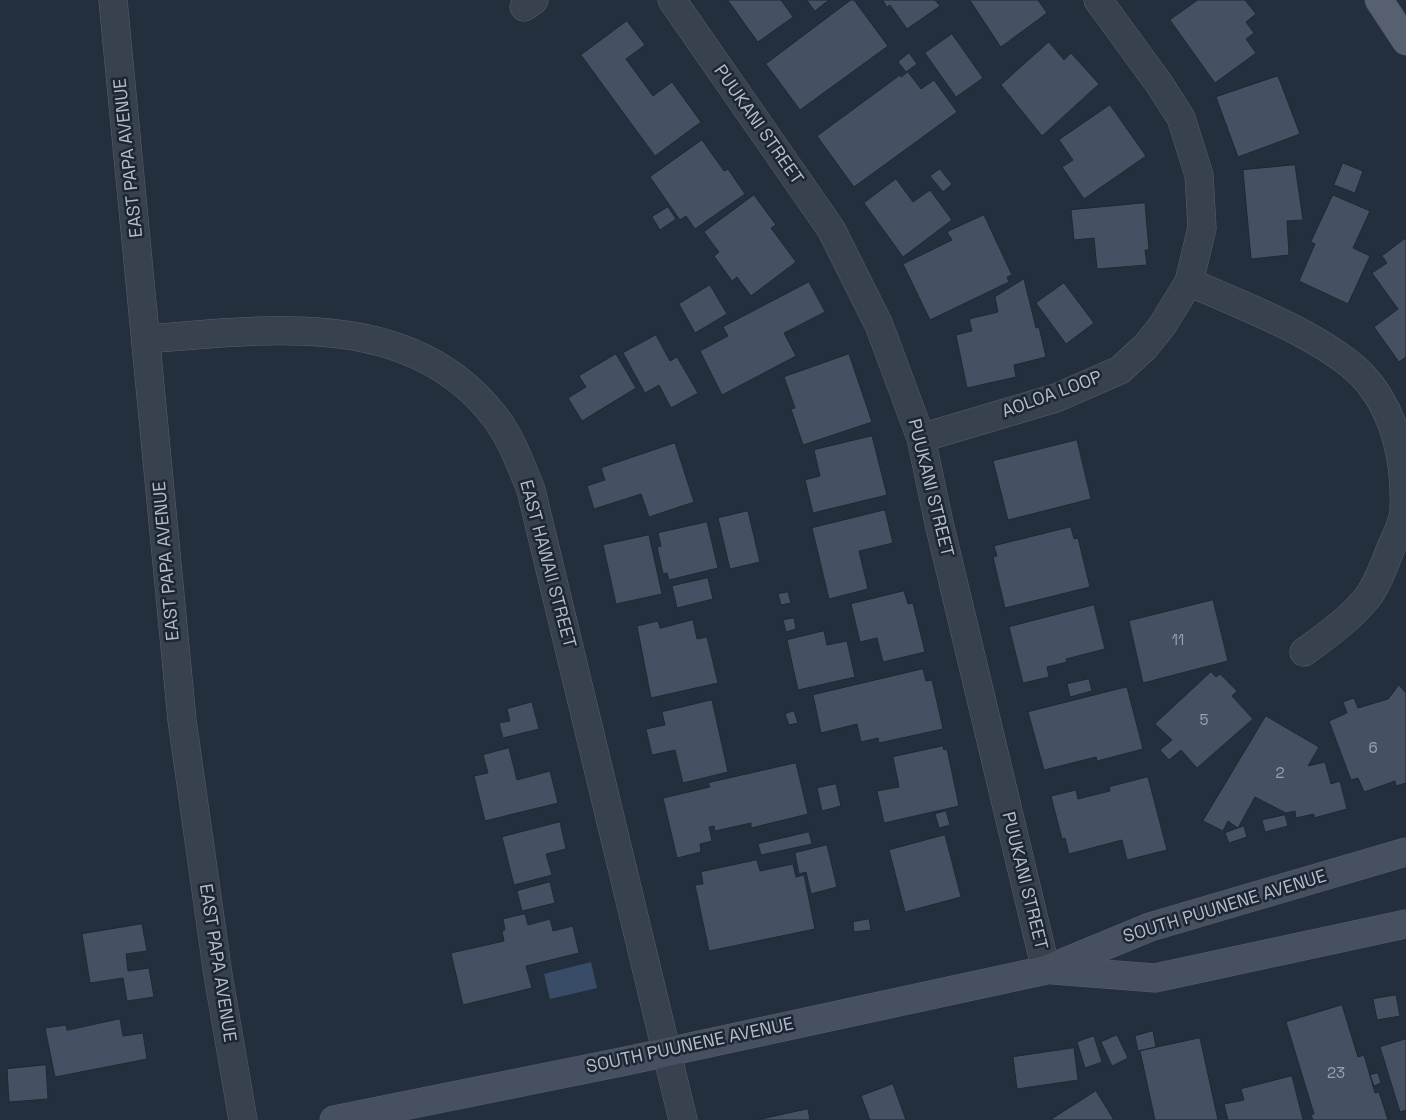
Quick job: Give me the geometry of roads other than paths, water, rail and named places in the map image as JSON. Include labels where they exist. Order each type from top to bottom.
[{"type":"main road","points":[[1379,0],[1406,41]]},
{"type":"main road","name":"SOUTH PUUNENE AVENUE","points":[[334,1120],[666,1052],[1046,970],[1150,927],[1406,852]]},
{"type":"main road","name":"SOUTH PUUNENE AVENUE","points":[[1046,970],[1156,978],[1406,924]]},
{"type":"street","name":"EAST PAPA AVENUE","points":[[113,0],[182,720],[218,975],[243,1120]]},
{"type":"street","name":"PUUKANI STREET","points":[[672,0],[831,229],[878,325],[921,438],[948,562],[1046,970]]},
{"type":"street","name":"AOLOA LOOP","points":[[921,438],[1056,398],[1120,370],[1162,326],[1189,282],[1202,228],[1200,175],[1181,118],[1098,0]]},
{"type":"street","points":[[1189,282],[1279,322],[1329,351],[1362,376],[1392,418],[1406,469],[1404,513],[1386,561],[1368,597],[1337,627],[1304,652]]},
{"type":"street","name":"EAST HAWAII STREET","points":[[146,339],[272,330],[329,332],[407,349],[452,374],[492,413],[513,446],[531,490],[658,1008],[666,1052],[683,1120]]},
{"type":"water","points":[[591,962],[597,988],[550,999],[544,974]]}]
